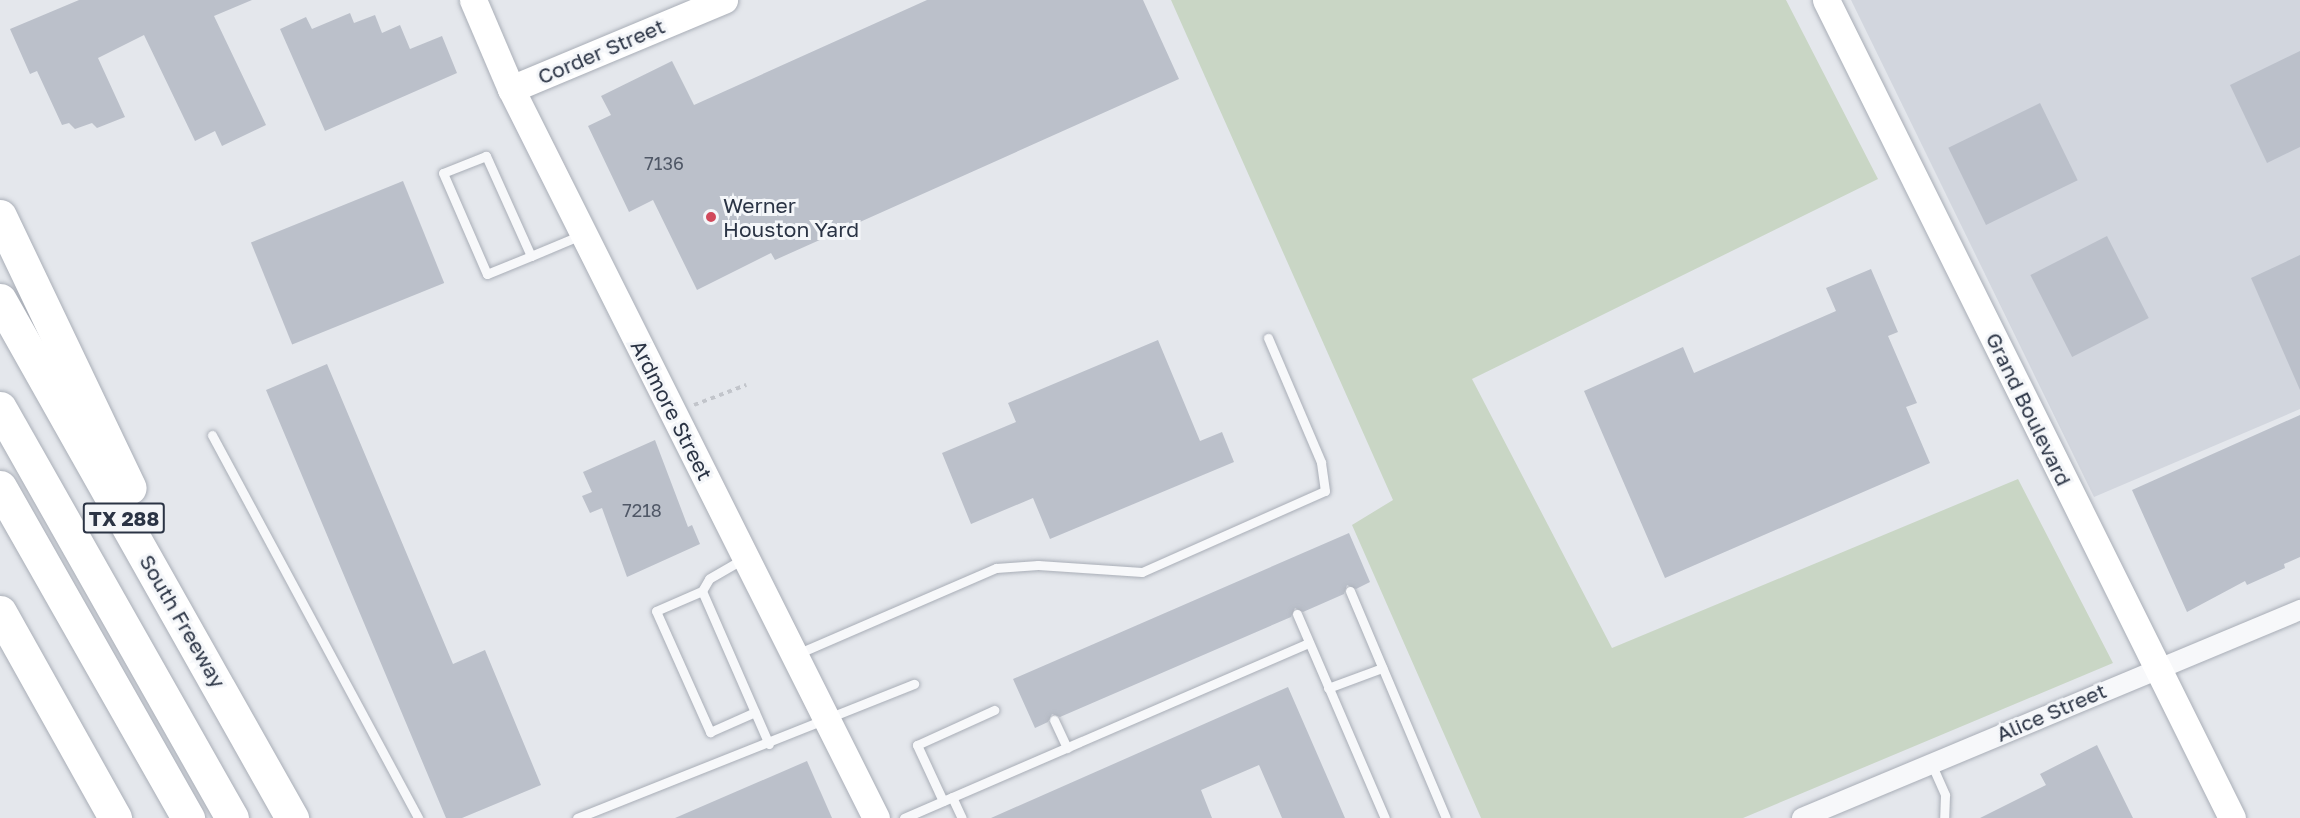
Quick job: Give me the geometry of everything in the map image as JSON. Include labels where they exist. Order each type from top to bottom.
[{"type":"highway","points":[[0,216],[249,736]]},
{"type":"highway","name":"South Freeway","points":[[0,300],[249,736],[292,818]]},
{"type":"highway","points":[[0,408],[232,818]]},
{"type":"highway","points":[[0,487],[188,818]]},
{"type":"highway","points":[[0,612],[115,818]]},
{"type":"street","name":"Ardmore Street","points":[[473,0],[511,89],[876,818]]},
{"type":"street","name":"Corder Street","points":[[511,89],[724,0]]},
{"type":"street","name":"Grand Boulevard","points":[[1826,0],[2232,818]]},
{"type":"street","name":"Alice Street","points":[[1802,818],[2124,681],[2159,672],[2300,610]]},
{"type":"lane","points":[[531,256],[486,156],[444,173],[487,274],[531,256],[584,234]]},
{"type":"lane","points":[[795,655],[996,568],[1038,565],[1142,572],[1325,491],[1321,462],[1268,338]]},
{"type":"lane","points":[[212,435],[418,818]]},
{"type":"lane","points":[[746,558],[709,579],[702,591],[656,611],[710,732],[755,712]]},
{"type":"lane","points":[[702,591],[769,744]]},
{"type":"lane","points":[[1350,591],[1446,818]]},
{"type":"lane","points":[[1297,614],[1384,818]]},
{"type":"lane","points":[[904,818],[1309,643]]},
{"type":"lane","points":[[1328,688],[1382,668]]},
{"type":"lane","points":[[577,818],[828,722],[914,684]]},
{"type":"lane","points":[[962,818],[947,799],[917,745],[994,710]]},
{"type":"lane","points":[[1054,720],[1067,747]]},
{"type":"lane","points":[[1931,763],[1945,795],[1944,818]]},
{"type":"path","points":[[674,413],[746,385]]},
{"type":"shaded area","points":[[1851,0],[2300,0],[2300,409],[2094,497]]},
{"type":"green space","points":[[1171,0],[1786,0],[1878,179],[1472,379],[1612,648],[2018,479],[2113,663],[1743,818],[1481,818],[1352,525],[1393,500]]},
{"type":"building","points":[[79,0],[252,0],[214,16],[266,125],[222,146],[215,131],[195,141],[144,35],[98,58],[125,117],[97,128],[92,123],[75,129],[69,123],[62,125],[37,71],[30,74],[10,29]]},
{"type":"building","points":[[927,0],[1143,0],[1179,79],[775,260],[771,253],[697,290],[653,200],[629,212],[588,126],[611,115],[601,96],[672,61],[694,105]]},
{"type":"building","points":[[350,13],[354,23],[375,15],[382,33],[400,25],[410,49],[442,36],[457,73],[325,131],[280,29],[306,17],[312,29]]},
{"type":"building","points":[[2300,51],[2300,147],[2267,163],[2230,85]]},
{"type":"building","points":[[2040,103],[2078,180],[1986,225],[1948,148]]},
{"type":"building","points":[[403,181],[444,283],[292,344],[251,242]]},
{"type":"building","points":[[2107,236],[2149,318],[2072,357],[2030,275]]},
{"type":"building","points":[[2300,255],[2300,390],[2251,278]]},
{"type":"building","points":[[1871,269],[1898,332],[1888,336],[1917,403],[1906,407],[1930,463],[1665,578],[1584,391],[1683,347],[1694,373],[1836,311],[1826,288]]},
{"type":"building","points":[[1158,340],[1200,441],[1222,432],[1234,462],[1050,539],[1033,498],[971,524],[942,453],[1016,422],[1008,403]]},
{"type":"building","points":[[327,364],[453,664],[485,650],[541,785],[462,818],[446,818],[266,390]]},
{"type":"building","points":[[2300,415],[2300,557],[2284,564],[2285,568],[2247,585],[2245,581],[2187,612],[2132,490]]},
{"type":"building","points":[[655,440],[688,527],[692,525],[700,544],[627,577],[602,508],[590,513],[582,496],[592,492],[583,472]]},
{"type":"building","points":[[1349,533],[1370,582],[1356,589],[1347,585],[1344,594],[1303,612],[1295,608],[1291,617],[1060,717],[1052,714],[1048,722],[1035,728],[1013,679]]},
{"type":"building","points":[[1288,687],[1345,818],[1282,818],[1259,765],[1201,790],[1212,818],[991,818]]},
{"type":"building","points":[[2097,745],[2133,818],[1980,818],[2046,785],[2040,774]]},
{"type":"building","points":[[807,761],[832,818],[675,818]]},
{"type":"place","name":"Werner Houston Yard","points":[[711,217]]}]
